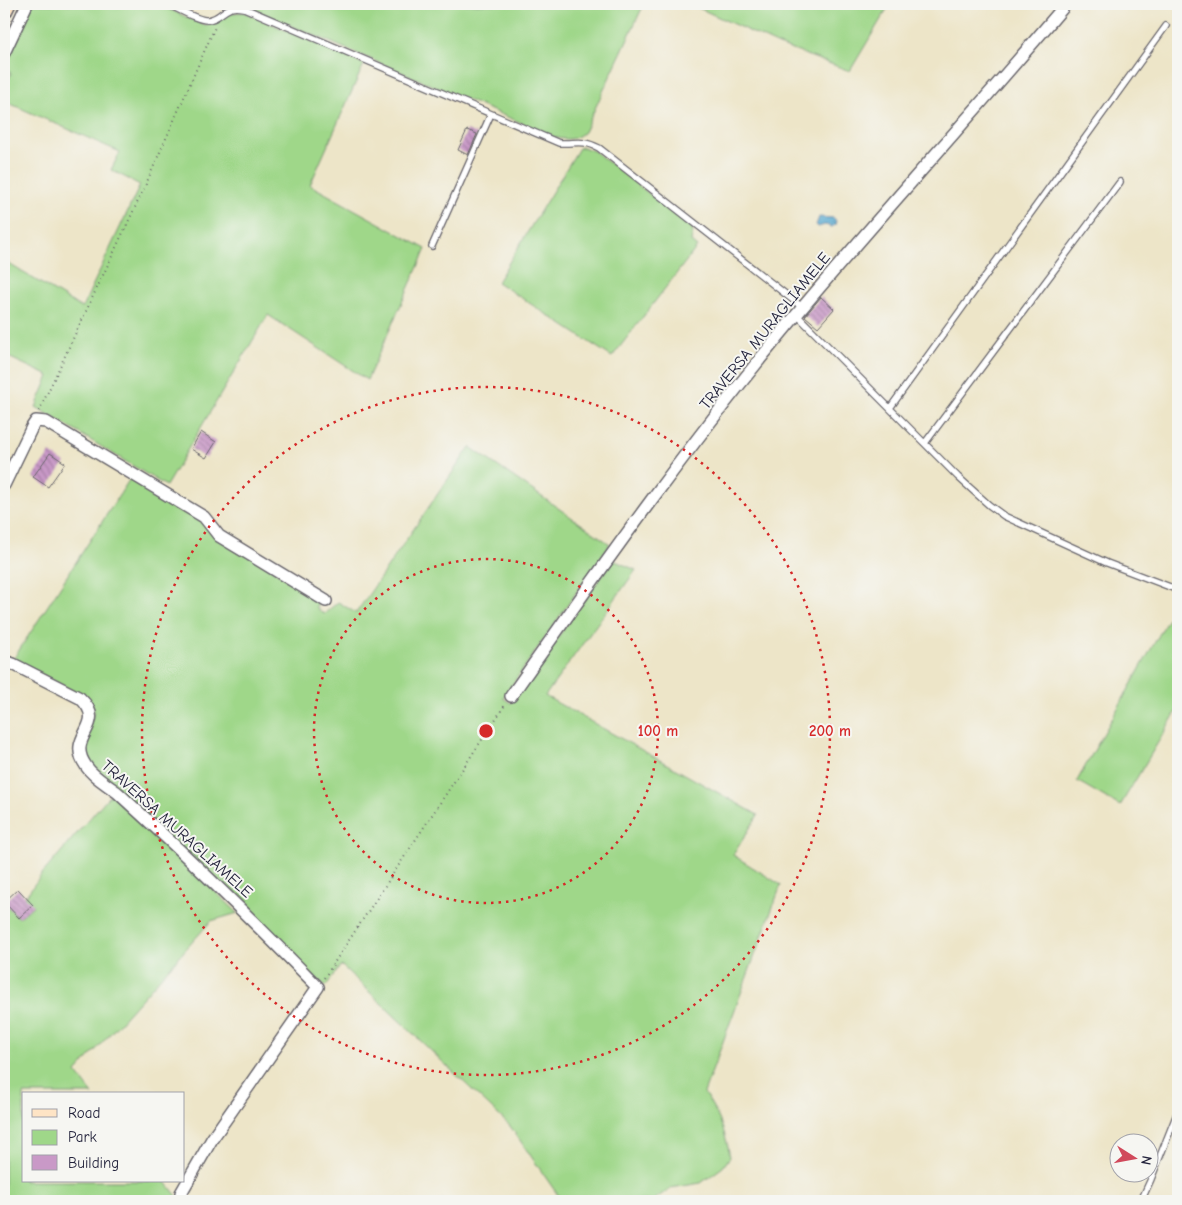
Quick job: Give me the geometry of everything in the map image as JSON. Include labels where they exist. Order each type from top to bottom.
[{"type":"main road","points":[[4,10],[7,4]]},
{"type":"street","points":[[4,53],[27,4]]},
{"type":"street","name":"TRAVERSA MURAGLIAMELE","points":[[511,696],[623,538],[692,446],[800,311],[1066,4]]},
{"type":"street","points":[[4,485],[32,427],[36,421],[46,422],[204,518],[219,536],[326,601]]},
{"type":"street","name":"TRAVERSA MURAGLIAMELE","points":[[4,661],[80,698],[87,705],[91,711],[91,718],[79,748],[80,756],[87,768],[119,794],[222,889],[318,986]]},
{"type":"street","points":[[181,1193],[212,1139],[318,986]]},
{"type":"lane","points":[[168,4],[200,19],[207,20],[234,6],[244,8],[559,143],[580,141],[588,142],[599,148],[800,311],[890,408],[958,477],[989,505],[1004,516],[1106,563],[1178,590]]},
{"type":"lane","points":[[890,408],[1166,26]]},
{"type":"lane","points":[[432,246],[490,114]]},
{"type":"lane","points":[[926,443],[1120,182]]},
{"type":"lane","points":[[1141,1201],[1178,1111]]},
{"type":"path","points":[[36,421],[146,184],[220,13]]},
{"type":"path","points":[[318,986],[511,696]]},
{"type":"green space","points":[[32,4],[158,4],[206,26],[229,15],[244,12],[364,64],[310,185],[426,249],[367,380],[268,315],[166,486],[36,407],[49,376],[4,355],[4,261],[82,308],[140,185],[111,170],[120,152],[4,101],[4,83],[7,82],[11,74],[4,64]]},
{"type":"green space","points":[[240,4],[644,4],[584,132],[578,137],[568,139],[557,138]]},
{"type":"green space","points":[[690,4],[890,4],[850,71],[779,45]]},
{"type":"green space","points":[[583,147],[594,151],[691,226],[693,231],[691,242],[697,247],[612,357],[497,282],[579,148]]},
{"type":"green space","points":[[470,447],[610,544],[503,698],[511,703],[613,560],[636,570],[545,696],[758,815],[733,855],[781,885],[704,1093],[721,1123],[730,1157],[723,1167],[701,1183],[671,1188],[652,1201],[562,1201],[510,1126],[341,965],[326,986],[317,980],[91,766],[82,753],[94,711],[92,703],[16,661],[14,658],[131,477],[201,520],[317,600],[317,608],[324,614],[338,602],[356,613]]},
{"type":"green space","points":[[1178,601],[1178,709],[1120,806],[1077,781]]},
{"type":"green space","points":[[112,794],[238,913],[211,921],[76,1072],[91,1092],[22,1092],[22,1182],[166,1182],[181,1201],[4,1201],[4,903],[19,918],[33,906],[25,897],[42,874]]},
{"type":"water","points":[[819,217],[834,218],[836,221],[835,225],[832,227],[825,225],[818,227],[816,225]]},
{"type":"building","points":[[467,130],[477,134],[468,155],[458,150]]},
{"type":"building","points":[[821,297],[834,309],[818,327],[805,316]]},
{"type":"building","points":[[201,432],[216,442],[206,458],[191,449]]},
{"type":"building","points":[[50,453],[65,463],[48,487],[33,477]]},
{"type":"building","points":[[18,889],[33,905],[19,918],[4,902]]}]
